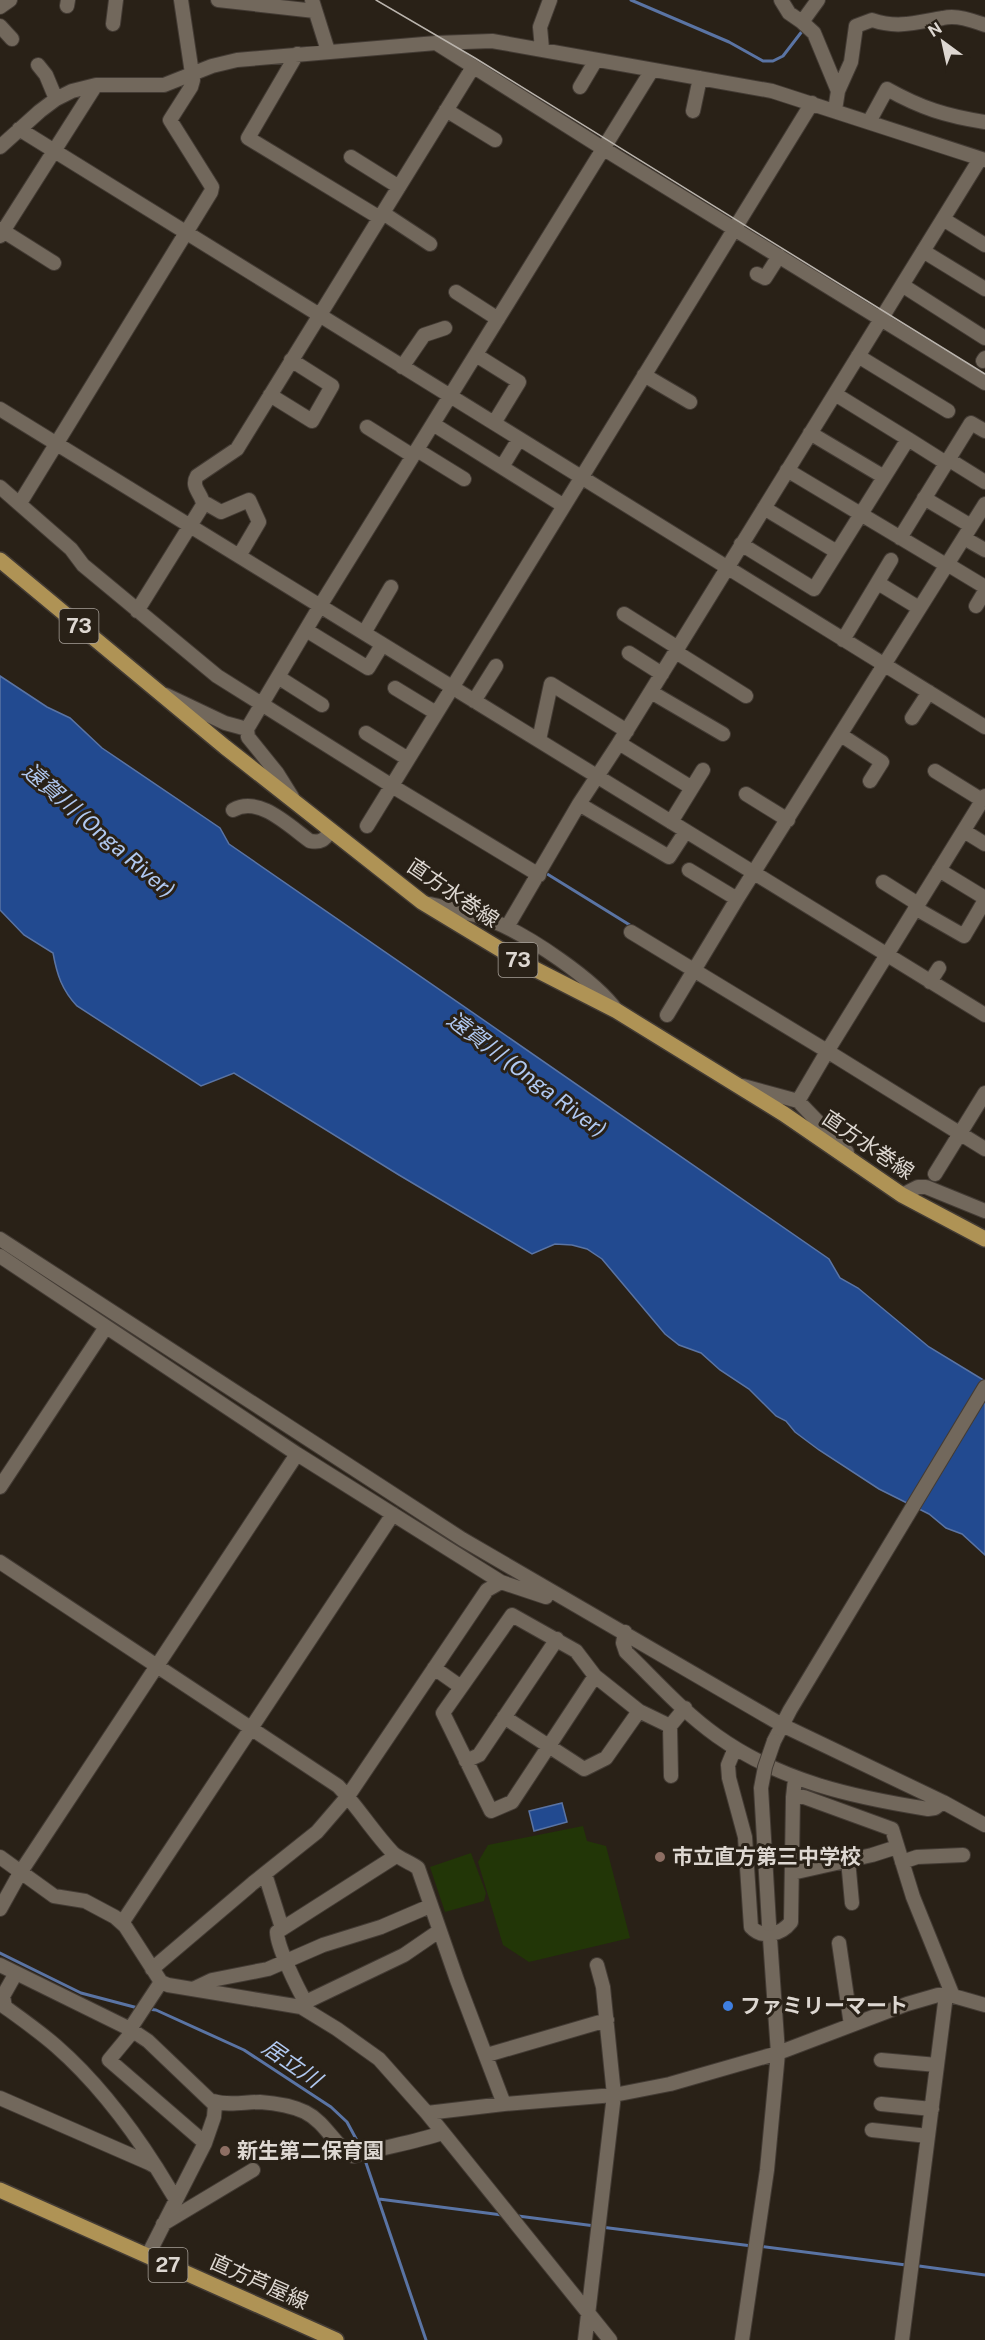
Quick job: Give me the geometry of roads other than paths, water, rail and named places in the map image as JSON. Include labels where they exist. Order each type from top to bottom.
[{"type":"main road","name":"直方水巻線","points":[[0,560],[225,747],[422,902],[523,963],[617,1011],[738,1084],[902,1195],[985,1239]]},
{"type":"main road","name":"直方芦屋線","points":[[0,2190],[336,2340]]},
{"type":"street","points":[[0,7],[10,0]]},
{"type":"street","points":[[113,24],[116,0]]},
{"type":"street","points":[[20,503],[211,192],[212,187],[170,120],[191,87],[181,0]]},
{"type":"street","points":[[218,0],[314,5],[328,51]]},
{"type":"street","points":[[781,0],[789,13],[814,33],[838,91]]},
{"type":"street","points":[[804,24],[818,0]]},
{"type":"street","points":[[542,49],[540,27],[547,1]]},
{"type":"street","points":[[835,111],[838,91],[851,62],[856,26],[872,20],[885,25],[926,23],[943,17],[963,18],[985,25]]},
{"type":"street","points":[[0,26],[12,39]]},
{"type":"street","points":[[3,140],[56,99],[72,91],[96,84],[164,85],[212,66],[237,60],[328,51],[492,41],[772,91],[982,159],[623,737],[579,804],[507,927]]},
{"type":"street","points":[[436,43],[985,383]]},
{"type":"street","points":[[297,54],[248,138],[430,244]]},
{"type":"street","points":[[580,87],[596,60]]},
{"type":"street","points":[[38,65],[46,75],[56,99]]},
{"type":"street","points":[[139,608],[203,505],[194,481],[237,449],[473,67]]},
{"type":"street","points":[[293,800],[277,773],[248,737],[247,729],[319,608],[652,70]]},
{"type":"street","points":[[693,111],[700,78]]},
{"type":"street","points":[[54,263],[1,232],[96,84]]},
{"type":"street","points":[[868,122],[887,89],[912,103],[948,116],[985,122]]},
{"type":"street","points":[[367,826],[812,103]]},
{"type":"street","points":[[446,110],[495,140]]},
{"type":"street","points":[[19,129],[985,727]]},
{"type":"street","points":[[351,157],[399,187]]},
{"type":"street","points":[[943,219],[985,245]]},
{"type":"street","points":[[923,251],[985,289]]},
{"type":"street","points":[[757,273],[765,278],[779,256]]},
{"type":"street","points":[[902,285],[985,338]]},
{"type":"street","points":[[456,292],[498,319]]},
{"type":"street","points":[[402,367],[424,335],[445,328]]},
{"type":"street","points":[[476,355],[519,382],[494,423]]},
{"type":"street","points":[[858,356],[948,411]]},
{"type":"street","points":[[270,395],[312,421],[332,386],[291,360]]},
{"type":"street","points":[[644,375],[690,402]]},
{"type":"street","points":[[835,394],[908,439],[985,482]]},
{"type":"street","points":[[0,408],[319,608],[539,740],[596,779],[671,822],[684,833],[885,957],[985,1015]]},
{"type":"street","points":[[900,538],[971,423],[985,431]]},
{"type":"street","points":[[433,424],[564,506]]},
{"type":"street","points":[[367,427],[464,479]]},
{"type":"street","points":[[810,433],[884,477]]},
{"type":"street","points":[[502,467],[519,439]]},
{"type":"street","points":[[741,544],[814,589],[908,439]]},
{"type":"street","points":[[787,470],[985,589],[976,606]]},
{"type":"street","points":[[0,487],[71,549],[83,565],[139,608],[217,676],[261,705],[394,782],[541,872]]},
{"type":"street","points":[[924,498],[977,521]]},
{"type":"street","points":[[203,505],[207,504],[220,512],[249,500],[259,522],[239,556]]},
{"type":"street","points":[[764,508],[837,552]]},
{"type":"street","points":[[977,521],[985,550]]},
{"type":"street","points":[[667,1015],[919,608],[977,521]]},
{"type":"street","points":[[843,640],[891,560]]},
{"type":"street","points":[[878,583],[919,608]]},
{"type":"street","points":[[364,633],[391,587]]},
{"type":"street","points":[[624,614],[746,696]]},
{"type":"street","points":[[306,630],[368,668],[381,646]]},
{"type":"street","points":[[629,653],[662,674]]},
{"type":"street","points":[[474,701],[496,666]]},
{"type":"street","points":[[278,677],[322,705]]},
{"type":"street","points":[[539,740],[551,684],[692,788]]},
{"type":"street","points":[[395,688],[436,713]]},
{"type":"street","points":[[159,692],[225,723],[247,729]]},
{"type":"street","points":[[651,692],[723,735]]},
{"type":"street","points":[[912,718],[929,692]]},
{"type":"street","points":[[366,733],[408,759]]},
{"type":"street","points":[[840,735],[882,762],[870,781]]},
{"type":"street","points":[[671,822],[703,770]]},
{"type":"street","points":[[798,1101],[984,798],[935,771]]},
{"type":"street","points":[[746,794],[788,820]]},
{"type":"street","points":[[579,804],[669,858],[684,833]]},
{"type":"street","points":[[233,810],[246,805],[263,809],[310,841],[319,843],[331,831]]},
{"type":"street","points":[[964,831],[985,844]]},
{"type":"street","points":[[689,870],[737,899]]},
{"type":"street","points":[[883,882],[964,936],[985,899],[939,870]]},
{"type":"street","points":[[422,902],[490,920],[507,927],[542,948],[607,997],[617,1011]]},
{"type":"street","points":[[631,932],[696,968],[961,1131],[985,1149]]},
{"type":"street","points":[[930,982],[939,968]]},
{"type":"street","points":[[738,1084],[798,1101],[856,1162]]},
{"type":"street","points":[[935,1174],[985,1093]]},
{"type":"street","points":[[902,1195],[918,1187],[926,1187],[985,1210]]},
{"type":"street","points":[[0,1239],[462,1539],[782,1725],[943,1802],[985,1825]]},
{"type":"street","points":[[0,1256],[297,1454],[501,1582],[579,1608]]},
{"type":"street","points":[[0,1487],[106,1327]]},
{"type":"street","points":[[742,2340],[767,2170],[778,2053],[761,1788],[765,1767],[774,1741],[790,1710],[985,1387]]},
{"type":"street","points":[[0,1909],[20,1873],[297,1454]]},
{"type":"street","points":[[122,1923],[393,1514]]},
{"type":"street","points":[[0,1562],[338,1786],[372,1830],[396,1856],[418,1868],[439,1931],[504,2103]]},
{"type":"street","points":[[152,1969],[317,1832],[348,1796],[487,1590],[501,1582]]},
{"type":"street","points":[[596,1676],[512,1802],[491,1811],[443,1713],[512,1615],[576,1651],[596,1676],[639,1710],[670,1726]]},
{"type":"street","points":[[625,1632],[623,1643],[626,1652],[715,1735],[735,1748],[795,1779],[867,1800],[918,1808],[935,1808],[943,1802]]},
{"type":"street","points":[[466,1761],[479,1755],[556,1639]]},
{"type":"street","points":[[434,1668],[461,1687]]},
{"type":"street","points":[[671,1776],[670,1726],[685,1708]]},
{"type":"street","points":[[504,1717],[584,1769],[606,1758],[639,1710]]},
{"type":"street","points":[[735,1748],[730,1758],[729,1778],[745,1837],[751,1927],[763,1934],[769,1929],[782,1931],[791,1922],[795,1779]]},
{"type":"street","points":[[793,1797],[804,1797],[892,1829],[913,1897],[950,1996],[937,2065],[902,2340]]},
{"type":"street","points":[[792,1873],[897,1847]]},
{"type":"street","points":[[902,1862],[917,1857],[963,1855]]},
{"type":"street","points":[[304,2005],[277,1937],[278,1932],[396,1856]]},
{"type":"street","points":[[0,1857],[54,1896],[85,1901],[115,1917],[122,1923],[161,1982],[168,1985],[304,2005],[379,2059],[428,2113],[610,2340]]},
{"type":"street","points":[[848,1860],[852,1903]]},
{"type":"street","points":[[265,1874],[282,1928]]},
{"type":"street","points":[[193,1989],[212,1980],[268,1969],[322,1946],[381,1927],[430,1906]]},
{"type":"street","points":[[304,2005],[404,1955],[439,1931]]},
{"type":"street","points":[[839,1943],[851,2025]]},
{"type":"street","points":[[0,1965],[134,2026],[213,2101],[221,2104],[260,2102],[279,2104],[303,2111],[320,2121],[350,2156],[408,2144],[442,2133]]},
{"type":"street","points":[[585,2340],[614,2095],[603,1987],[597,1965]]},
{"type":"street","points":[[16,1973],[3,1996],[5,2007],[58,2048],[129,2125],[175,2198]]},
{"type":"street","points":[[161,1982],[134,2026],[109,2060],[205,2143]]},
{"type":"street","points":[[428,2113],[504,2103],[614,2095],[670,2084],[778,2053],[907,2004],[938,1995],[985,2006]]},
{"type":"street","points":[[487,2055],[607,2020]]},
{"type":"street","points":[[881,2060],[937,2065]]},
{"type":"street","points":[[0,2098],[156,2167]]},
{"type":"street","points":[[148,2255],[205,2143],[216,2109],[213,2101]]},
{"type":"street","points":[[881,2104],[932,2109]]},
{"type":"street","points":[[872,2130],[928,2136]]},
{"type":"street","points":[[163,2224],[252,2170]]},
{"type":"water","name":"遠賀川 (Onga River)","points":[[0,676],[47,707],[70,718],[102,748],[220,828],[229,844],[829,1259],[840,1278],[858,1288],[929,1347],[985,1381],[985,1555],[962,1534],[946,1528],[929,1514],[879,1489],[819,1450],[795,1432],[786,1421],[776,1416],[749,1389],[720,1370],[701,1353],[679,1345],[665,1334],[602,1259],[587,1249],[555,1244],[532,1254],[234,1073],[201,1086],[77,1006],[61,982],[53,953],[24,935],[0,910]]},
{"type":"water","points":[[562,1803],[567,1822],[534,1831],[529,1811]]},
{"type":"waterway","points":[[631,0],[729,42],[763,61],[773,61],[783,56],[803,30]]},
{"type":"waterway","points":[[544,872],[633,927]]},
{"type":"waterway","name":"居立川","points":[[0,1953],[81,1993],[138,2008]]},
{"type":"waterway","name":"居立川","points":[[148,2009],[156,2010],[244,2050],[331,2107],[347,2122],[361,2148]]},
{"type":"waterway","name":"居立川","points":[[364,2157],[426,2340]]},
{"type":"waterway","points":[[379,2199],[502,2215]]},
{"type":"waterway","points":[[518,2216],[595,2226]]},
{"type":"waterway","points":[[601,2227],[752,2246]]},
{"type":"waterway","points":[[759,2246],[906,2265]]},
{"type":"waterway","points":[[919,2266],[985,2275]]},
{"type":"tram line","points":[[376,0],[475,58],[985,374]]},
{"type":"place","name":"市立直方第三中学校","points":[[660,1857]]},
{"type":"place","name":"ファミリーマート","points":[[728,2006]]},
{"type":"place","name":"新生第二保育園","points":[[225,2151]]}]
